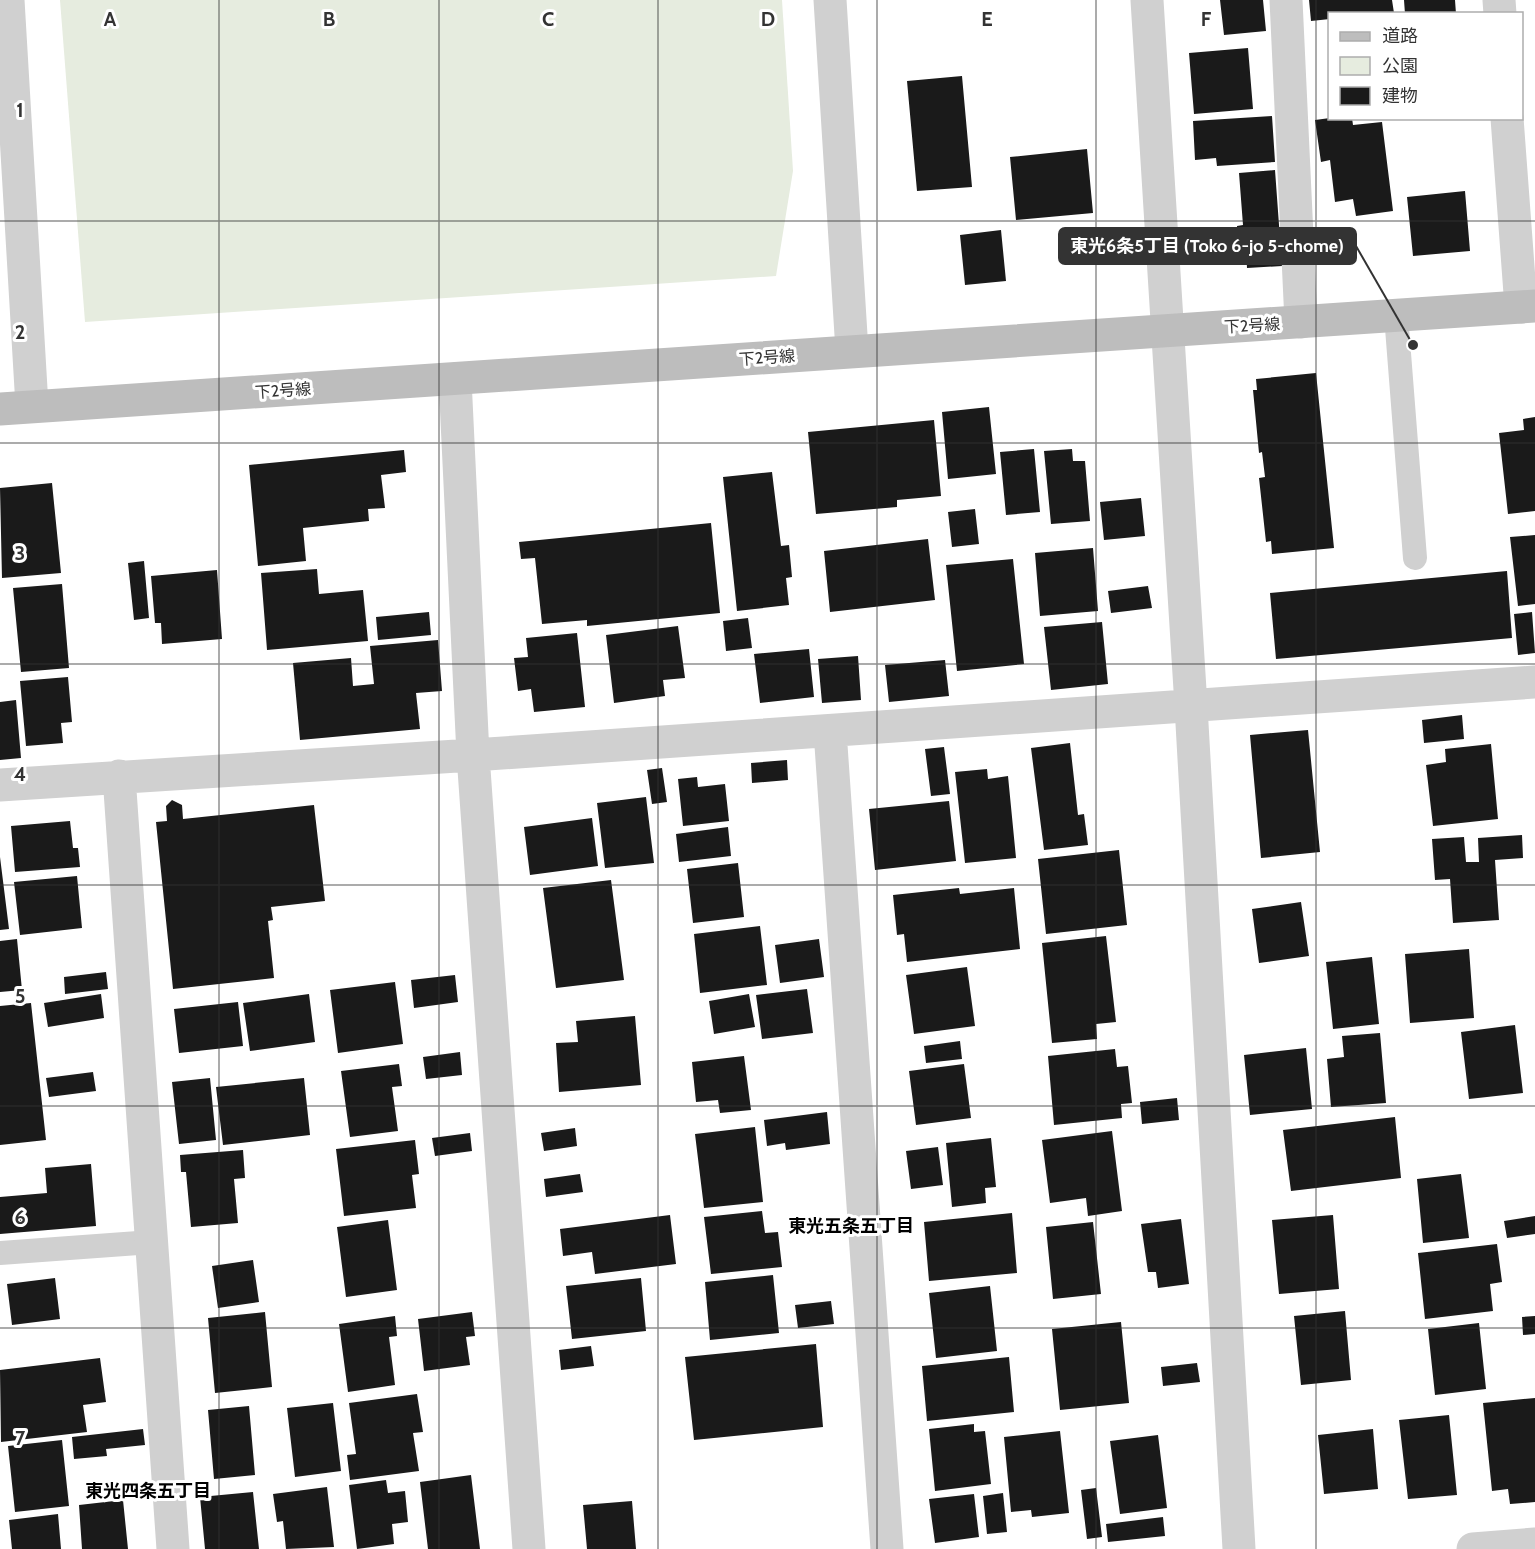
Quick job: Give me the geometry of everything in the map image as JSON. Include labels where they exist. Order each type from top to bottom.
[{"type":"street","points":[[8,0],[32,406]]},
{"type":"street","points":[[830,0],[852,351]]},
{"type":"street","points":[[1147,0],[1191,706],[1239,1549]]},
{"type":"street","points":[[1286,0],[1301,322]]},
{"type":"street","points":[[1507,120],[1528,307]]},
{"type":"street","name":"下2号線","points":[[0,409],[1528,307]]},
{"type":"street","points":[[455,379],[473,755],[529,1549]]},
{"type":"street","points":[[0,785],[1535,682]]},
{"type":"street","points":[[830,731],[887,1549]]},
{"type":"street","points":[[119,776],[174,1549]]},
{"type":"street","points":[[1473,1549],[1535,1544]]},
{"type":"lane","points":[[1396,315],[1415,558]]},
{"type":"lane","points":[[0,1253],[152,1242]]},
{"type":"green space","points":[[60,0],[782,0],[793,171],[776,276],[85,322]]},
{"type":"building","points":[[1220,0],[1263,0],[1266,31],[1224,35]]},
{"type":"building","points":[[1309,0],[1392,0],[1394,12],[1328,12],[1328,19],[1311,21]]},
{"type":"building","points":[[1404,0],[1455,0],[1456,12],[1405,12]]},
{"type":"building","points":[[1248,48],[1253,109],[1194,114],[1189,53]]},
{"type":"building","points":[[962,76],[972,187],[917,191],[907,81]]},
{"type":"building","points":[[1272,116],[1275,162],[1217,166],[1216,158],[1195,160],[1193,121]]},
{"type":"building","points":[[1315,120],[1352,120],[1353,125],[1382,122],[1393,211],[1356,216],[1353,199],[1335,202],[1330,160],[1321,162]]},
{"type":"building","points":[[1087,149],[1093,213],[1016,220],[1010,157]]},
{"type":"building","points":[[1275,170],[1282,266],[1247,268],[1246,250],[1238,250],[1237,226],[1243,225],[1239,173]]},
{"type":"building","points":[[1465,191],[1470,251],[1413,256],[1407,197]]},
{"type":"building","points":[[1001,230],[1006,281],[965,285],[960,235]]},
{"type":"building","points":[[1316,373],[1334,548],[1272,554],[1271,541],[1266,542],[1259,478],[1265,477],[1262,452],[1259,453],[1253,390],[1257,390],[1256,379]]},
{"type":"building","points":[[989,407],[996,474],[948,479],[942,412]]},
{"type":"building","points":[[1535,417],[1535,511],[1508,514],[1499,433],[1524,430],[1523,419]]},
{"type":"building","points":[[934,420],[941,496],[897,500],[897,507],[816,514],[808,432]]},
{"type":"building","points":[[1034,449],[1040,512],[1006,515],[1000,452]]},
{"type":"building","points":[[1072,449],[1073,461],[1085,461],[1090,521],[1051,524],[1044,451]]},
{"type":"building","points":[[404,450],[406,472],[381,475],[385,508],[368,509],[369,521],[303,528],[306,561],[258,566],[249,465]]},
{"type":"building","points":[[772,472],[781,546],[789,545],[792,577],[786,578],[789,605],[737,611],[723,477]]},
{"type":"building","points":[[52,483],[61,573],[2,578],[0,488]]},
{"type":"building","points":[[1141,498],[1145,536],[1104,540],[1100,502]]},
{"type":"building","points":[[975,509],[979,544],[952,547],[948,512]]},
{"type":"building","points":[[711,523],[720,613],[587,626],[587,620],[542,624],[535,558],[521,559],[519,542]]},
{"type":"building","points":[[1535,535],[1535,604],[1518,606],[1510,537]]},
{"type":"building","points":[[928,539],[935,600],[830,612],[824,551]]},
{"type":"building","points":[[1093,548],[1098,611],[1040,616],[1035,553]]},
{"type":"building","points":[[1013,559],[1024,664],[957,671],[946,565]]},
{"type":"building","points":[[144,561],[149,618],[134,620],[128,563]]},
{"type":"building","points":[[317,569],[319,594],[363,590],[368,641],[267,650],[261,573]]},
{"type":"building","points":[[217,570],[222,639],[162,644],[161,623],[155,623],[151,576]]},
{"type":"building","points":[[1507,571],[1512,638],[1276,659],[1270,593]]},
{"type":"building","points":[[62,584],[69,668],[21,672],[13,588]]},
{"type":"building","points":[[1148,586],[1152,608],[1111,613],[1108,591]]},
{"type":"building","points":[[429,612],[431,635],[378,640],[376,617]]},
{"type":"building","points":[[1532,612],[1535,653],[1518,655],[1514,614]]},
{"type":"building","points":[[748,618],[752,648],[726,651],[723,621]]},
{"type":"building","points":[[1102,622],[1108,684],[1051,690],[1044,627]]},
{"type":"building","points":[[678,626],[685,678],[663,680],[665,696],[614,703],[606,635]]},
{"type":"building","points":[[577,633],[585,707],[534,712],[531,689],[518,691],[514,658],[528,657],[526,638]]},
{"type":"building","points":[[438,640],[442,691],[416,693],[420,729],[300,740],[293,663],[351,658],[353,686],[374,684],[370,646]]},
{"type":"building","points":[[809,649],[814,697],[760,703],[754,654]]},
{"type":"building","points":[[858,656],[861,700],[822,703],[818,659]]},
{"type":"building","points":[[945,660],[949,696],[889,702],[885,665]]},
{"type":"building","points":[[68,677],[72,722],[61,723],[63,743],[26,746],[20,681]]},
{"type":"building","points":[[16,700],[21,758],[0,760],[0,702]]},
{"type":"building","points":[[1462,715],[1464,739],[1424,743],[1422,720]]},
{"type":"building","points":[[1308,730],[1320,852],[1261,858],[1250,735]]},
{"type":"building","points":[[1070,743],[1078,815],[1084,814],[1088,845],[1044,850],[1031,748]]},
{"type":"building","points":[[1491,744],[1498,819],[1433,826],[1426,765],[1446,762],[1445,749]]},
{"type":"building","points":[[944,747],[950,794],[931,796],[925,749]]},
{"type":"building","points":[[787,760],[788,780],[752,783],[751,763]]},
{"type":"building","points":[[662,768],[667,802],[652,804],[647,770]]},
{"type":"building","points":[[987,769],[988,779],[1008,776],[1016,858],[965,863],[955,772]]},
{"type":"building","points":[[697,777],[698,787],[725,784],[729,821],[683,826],[678,779]]},
{"type":"building","points":[[646,797],[654,863],[605,868],[597,803]]},
{"type":"building","points":[[172,800],[182,805],[183,819],[314,805],[325,901],[271,907],[273,920],[268,921],[274,978],[173,989],[156,822],[167,821],[166,806]]},
{"type":"building","points":[[949,801],[956,861],[875,870],[869,809]]},
{"type":"building","points":[[592,818],[598,866],[530,875],[524,827]]},
{"type":"building","points":[[70,821],[73,848],[78,848],[80,867],[15,872],[11,826]]},
{"type":"building","points":[[728,827],[731,856],[679,862],[676,834]]},
{"type":"building","points":[[1522,835],[1523,858],[1495,860],[1499,920],[1453,923],[1450,879],[1435,880],[1432,839],[1464,837],[1466,862],[1479,862],[1478,838]]},
{"type":"building","points":[[1119,850],[1127,925],[1046,934],[1038,859]]},
{"type":"building","points":[[0,857],[9,929],[0,930]]},
{"type":"building","points":[[738,863],[744,917],[693,923],[687,869]]},
{"type":"building","points":[[77,876],[82,928],[20,935],[14,882]]},
{"type":"building","points":[[611,880],[624,980],[556,988],[543,888]]},
{"type":"building","points":[[959,888],[960,894],[1014,888],[1020,949],[907,962],[904,934],[897,935],[893,895]]},
{"type":"building","points":[[1301,902],[1309,956],[1259,963],[1252,909]]},
{"type":"building","points":[[760,926],[767,985],[700,993],[694,934]]},
{"type":"building","points":[[1106,936],[1116,1022],[1096,1024],[1097,1039],[1052,1043],[1042,943]]},
{"type":"building","points":[[17,939],[22,990],[0,992],[0,941]]},
{"type":"building","points":[[819,939],[824,977],[780,983],[775,945]]},
{"type":"building","points":[[1469,949],[1474,1018],[1410,1023],[1405,954]]},
{"type":"building","points":[[1372,957],[1379,1024],[1333,1029],[1326,962]]},
{"type":"building","points":[[967,967],[975,1026],[914,1034],[906,975]]},
{"type":"building","points":[[106,972],[108,989],[65,994],[64,977]]},
{"type":"building","points":[[455,975],[458,1002],[414,1008],[411,980]]},
{"type":"building","points":[[395,982],[403,1044],[338,1053],[330,990]]},
{"type":"building","points":[[807,989],[813,1033],[762,1039],[756,995]]},
{"type":"building","points":[[101,994],[104,1018],[48,1027],[44,1003]]},
{"type":"building","points":[[309,994],[315,1042],[250,1051],[243,1003]]},
{"type":"building","points":[[749,994],[755,1027],[714,1034],[709,1001]]},
{"type":"building","points":[[238,1002],[243,1046],[179,1053],[174,1009]]},
{"type":"building","points":[[31,1003],[46,1140],[0,1145],[0,1006]]},
{"type":"building","points":[[635,1016],[641,1085],[559,1092],[556,1043],[578,1042],[576,1021]]},
{"type":"building","points":[[1515,1025],[1523,1093],[1469,1099],[1461,1032]]},
{"type":"building","points":[[1380,1033],[1386,1103],[1331,1107],[1327,1059],[1344,1057],[1342,1036]]},
{"type":"building","points":[[960,1041],[962,1059],[926,1063],[924,1046]]},
{"type":"building","points":[[1306,1048],[1312,1109],[1250,1115],[1244,1055]]},
{"type":"building","points":[[1115,1049],[1117,1067],[1128,1066],[1132,1103],[1121,1104],[1122,1118],[1054,1125],[1048,1056]]},
{"type":"building","points":[[460,1052],[462,1075],[426,1079],[423,1057]]},
{"type":"building","points":[[744,1056],[751,1110],[720,1113],[718,1100],[696,1102],[692,1062]]},
{"type":"building","points":[[399,1064],[402,1086],[392,1087],[398,1131],[350,1137],[341,1071]]},
{"type":"building","points":[[964,1064],[971,1118],[916,1125],[909,1071]]},
{"type":"building","points":[[93,1072],[96,1091],[49,1097],[46,1078]]},
{"type":"building","points":[[210,1078],[216,1140],[179,1144],[172,1082]]},
{"type":"building","points":[[304,1078],[310,1135],[223,1145],[216,1087]]},
{"type":"building","points":[[1177,1098],[1179,1120],[1142,1124],[1140,1102]]},
{"type":"building","points":[[827,1112],[830,1144],[786,1150],[785,1143],[767,1146],[764,1120]]},
{"type":"building","points":[[1395,1117],[1401,1178],[1291,1191],[1283,1130]]},
{"type":"building","points":[[755,1127],[763,1202],[704,1208],[695,1134]]},
{"type":"building","points":[[575,1128],[577,1146],[544,1151],[541,1133]]},
{"type":"building","points":[[1112,1131],[1122,1211],[1088,1216],[1086,1198],[1050,1203],[1042,1140]]},
{"type":"building","points":[[470,1133],[472,1151],[435,1156],[432,1138]]},
{"type":"building","points":[[991,1138],[996,1187],[985,1188],[986,1203],[952,1207],[946,1143]]},
{"type":"building","points":[[415,1140],[419,1174],[412,1175],[416,1208],[344,1216],[336,1149]]},
{"type":"building","points":[[938,1147],[943,1185],[911,1189],[906,1151]]},
{"type":"building","points":[[243,1150],[245,1178],[234,1179],[238,1223],[191,1227],[186,1172],[181,1172],[180,1155]]},
{"type":"building","points":[[91,1164],[96,1226],[0,1234],[0,1197],[47,1193],[45,1168]]},
{"type":"building","points":[[580,1174],[583,1192],[546,1197],[544,1179]]},
{"type":"building","points":[[1461,1174],[1469,1238],[1423,1243],[1417,1179]]},
{"type":"building","points":[[762,1211],[765,1233],[778,1232],[782,1267],[711,1274],[704,1217]]},
{"type":"building","points":[[1012,1213],[1017,1273],[929,1281],[924,1222]]},
{"type":"building","points":[[670,1215],[676,1264],[595,1274],[592,1252],[563,1256],[560,1229]]},
{"type":"building","points":[[1333,1215],[1339,1289],[1279,1294],[1272,1220]]},
{"type":"building","points":[[1535,1216],[1535,1234],[1507,1238],[1504,1221]]},
{"type":"building","points":[[1181,1219],[1189,1284],[1158,1288],[1156,1272],[1148,1272],[1141,1224]]},
{"type":"building","points":[[388,1220],[397,1290],[346,1297],[337,1227]]},
{"type":"building","points":[[1093,1222],[1101,1294],[1053,1299],[1046,1227]]},
{"type":"building","points":[[1497,1244],[1502,1282],[1490,1284],[1493,1311],[1425,1319],[1418,1253]]},
{"type":"building","points":[[253,1260],[259,1302],[218,1308],[212,1266]]},
{"type":"building","points":[[773,1275],[779,1333],[710,1340],[705,1282]]},
{"type":"building","points":[[55,1278],[60,1319],[12,1325],[7,1284]]},
{"type":"building","points":[[641,1278],[646,1331],[572,1339],[566,1286]]},
{"type":"building","points":[[990,1286],[997,1351],[936,1358],[929,1293]]},
{"type":"building","points":[[831,1301],[834,1324],[798,1328],[795,1305]]},
{"type":"building","points":[[1345,1311],[1351,1380],[1301,1385],[1294,1316]]},
{"type":"building","points":[[265,1312],[272,1387],[215,1393],[208,1318]]},
{"type":"building","points":[[472,1312],[475,1336],[466,1337],[470,1365],[424,1371],[418,1319]]},
{"type":"building","points":[[395,1316],[397,1336],[389,1337],[395,1385],[348,1392],[339,1324]]},
{"type":"building","points":[[1535,1316],[1535,1334],[1523,1335],[1522,1317]]},
{"type":"building","points":[[1121,1322],[1129,1403],[1060,1410],[1052,1329]]},
{"type":"building","points":[[1479,1323],[1486,1389],[1435,1395],[1428,1329]]},
{"type":"building","points":[[816,1344],[823,1427],[694,1440],[685,1357]]},
{"type":"building","points":[[591,1346],[594,1366],[561,1370],[559,1350]]},
{"type":"building","points":[[1009,1357],[1014,1412],[927,1421],[922,1366]]},
{"type":"building","points":[[100,1358],[106,1402],[83,1405],[87,1432],[1,1442],[0,1370]]},
{"type":"building","points":[[1197,1363],[1200,1382],[1163,1386],[1161,1367]]},
{"type":"building","points":[[417,1394],[423,1432],[413,1433],[419,1471],[350,1480],[347,1455],[356,1454],[349,1403]]},
{"type":"building","points":[[1535,1398],[1535,1502],[1510,1504],[1508,1489],[1492,1491],[1483,1403]]},
{"type":"building","points":[[333,1403],[341,1471],[295,1477],[287,1408]]},
{"type":"building","points":[[249,1406],[255,1475],[214,1479],[208,1410]]},
{"type":"building","points":[[1449,1415],[1457,1495],[1408,1499],[1399,1420]]},
{"type":"building","points":[[974,1424],[974,1432],[985,1431],[991,1484],[935,1491],[929,1429]]},
{"type":"building","points":[[143,1429],[145,1445],[106,1449],[107,1456],[74,1459],[72,1437]]},
{"type":"building","points":[[1373,1429],[1378,1489],[1324,1494],[1318,1435]]},
{"type":"building","points":[[1060,1431],[1069,1513],[1032,1517],[1031,1510],[1011,1512],[1004,1437]]},
{"type":"building","points":[[1158,1435],[1167,1508],[1120,1514],[1110,1441]]},
{"type":"building","points":[[62,1440],[69,1506],[15,1512],[8,1446]]},
{"type":"building","points":[[471,1475],[480,1549],[428,1549],[420,1482]]},
{"type":"building","points":[[386,1480],[388,1493],[405,1491],[408,1522],[392,1524],[394,1544],[357,1549],[349,1485]]},
{"type":"building","points":[[327,1487],[334,1547],[286,1549],[283,1521],[277,1522],[273,1494]]},
{"type":"building","points":[[1096,1488],[1102,1537],[1087,1539],[1081,1490]]},
{"type":"building","points":[[253,1492],[259,1549],[205,1549],[200,1497]]},
{"type":"building","points":[[1003,1493],[1007,1532],[987,1534],[983,1496]]},
{"type":"building","points":[[974,1494],[979,1537],[935,1543],[929,1499]]},
{"type":"building","points":[[123,1500],[128,1549],[82,1549],[79,1505]]},
{"type":"building","points":[[632,1501],[636,1549],[587,1549],[583,1505]]},
{"type":"building","points":[[58,1514],[61,1549],[12,1549],[9,1520]]},
{"type":"building","points":[[1163,1517],[1165,1536],[1108,1542],[1106,1524]]},
{"type":"place","name":"東光6条5丁目 (Toko 6-jo 5-chome)","points":[[1413,345]]},
{"type":"district","name":"東光五条五丁目","points":[[851,1226]]},
{"type":"district","name":"東光四条五丁目","points":[[148,1491]]}]
